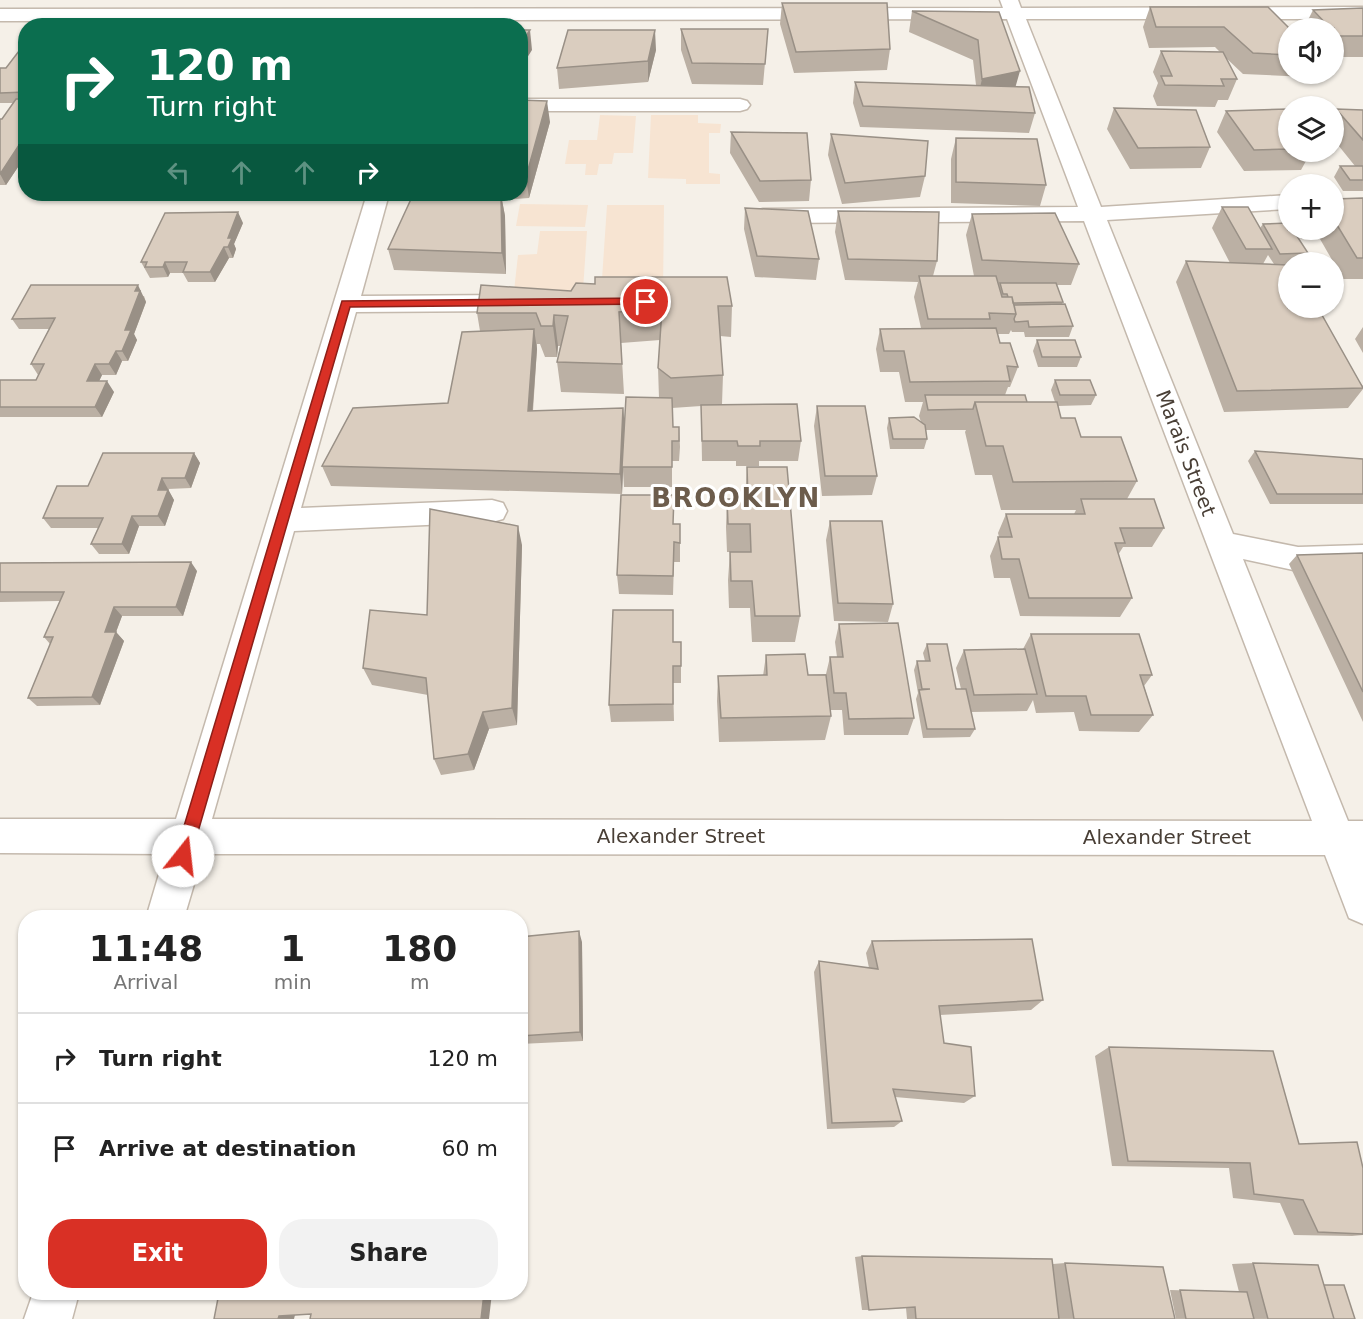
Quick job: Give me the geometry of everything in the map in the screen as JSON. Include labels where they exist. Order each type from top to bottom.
[{"type":"street","points":[[0,15],[1012,7],[1363,13]]},
{"type":"street","name":"Marais Street","points":[[1012,7],[1221,543],[1350,838],[1363,905]]},
{"type":"street","points":[[528,105],[740,105]]},
{"type":"street","points":[[167,910],[376,201]]},
{"type":"street","points":[[749,216],[1093,214],[1278,203]]},
{"type":"street","points":[[345,304],[553,303]]},
{"type":"street","points":[[282,520],[492,511]]},
{"type":"street","points":[[1221,543],[1298,559],[1363,557]]},
{"type":"street","name":"Alexander Street","points":[[0,837],[1350,838]]},
{"type":"street","points":[[48,1319],[54,1300]]},
{"type":"shaded area","points":[[600,115],[636,116],[633,153],[614,153],[612,164],[599,164],[597,175],[585,175],[586,164],[565,164],[569,140],[597,140]]},
{"type":"shaded area","points":[[651,115],[698,115],[698,123],[721,124],[720,133],[709,133],[709,173],[720,174],[720,184],[686,184],[686,179],[648,178]]},
{"type":"shaded area","points":[[520,204],[588,205],[585,227],[516,226]]},
{"type":"shaded area","points":[[607,205],[664,205],[663,294],[601,294]]},
{"type":"shaded area","points":[[540,231],[587,231],[583,290],[514,291],[518,255],[537,254]]},
{"type":"building","points":[[782,3],[887,3],[890,49],[796,52]]},
{"type":"building","points":[[1150,7],[1268,7],[1279,18],[1278,54],[1253,53],[1224,27],[1156,27]]},
{"type":"building","points":[[1363,8],[1363,36],[1344,36],[1344,18],[1321,18],[1313,10]]},
{"type":"building","points":[[912,11],[999,12],[1020,71],[982,79],[978,40]]},
{"type":"building","points":[[681,29],[768,29],[765,64],[692,63]]},
{"type":"building","points":[[568,30],[655,30],[648,61],[557,68]]},
{"type":"building","points":[[1161,51],[1223,52],[1237,79],[1221,79],[1224,86],[1165,85],[1161,76],[1172,76]]},
{"type":"building","points":[[18,52],[18,92],[0,93],[0,68],[6,68]]},
{"type":"building","points":[[855,82],[1029,87],[1035,113],[863,106]]},
{"type":"building","points":[[18,99],[18,147],[0,174],[0,119]]},
{"type":"building","points":[[528,100],[547,101],[528,170]]},
{"type":"building","points":[[1114,108],[1196,110],[1210,147],[1138,148]]},
{"type":"building","points":[[1278,109],[1278,149],[1254,150],[1226,111]]},
{"type":"building","points":[[1344,109],[1363,110],[1363,140],[1344,118]]},
{"type":"building","points":[[731,132],[807,133],[811,180],[760,181]]},
{"type":"building","points":[[831,134],[928,141],[925,176],[845,183]]},
{"type":"building","points":[[956,138],[1037,139],[1046,185],[956,182]]},
{"type":"building","points":[[1340,166],[1363,166],[1363,180],[1350,180]]},
{"type":"building","points":[[1363,198],[1363,258],[1357,258],[1344,237],[1344,199]]},
{"type":"building","points":[[410,201],[501,201],[502,253],[388,249]]},
{"type":"building","points":[[1222,207],[1248,207],[1272,249],[1246,249]]},
{"type":"building","points":[[745,208],[808,211],[819,259],[757,256]]},
{"type":"building","points":[[838,211],[939,212],[937,261],[848,259]]},
{"type":"building","points":[[238,212],[228,238],[232,238],[228,247],[224,247],[210,272],[183,272],[187,262],[165,262],[163,267],[145,267],[147,262],[141,262],[165,213]]},
{"type":"building","points":[[1055,213],[1079,264],[982,260],[972,214]]},
{"type":"building","points":[[1278,223],[1278,240],[1300,240],[1307,252],[1279,252],[1263,224]]},
{"type":"building","points":[[1186,261],[1278,265],[1278,318],[1324,318],[1363,388],[1237,391]]},
{"type":"building","points":[[919,276],[996,276],[1002,297],[1012,297],[1016,314],[989,313],[990,319],[928,319]]},
{"type":"building","points":[[595,277],[727,277],[732,306],[718,306],[723,375],[671,378],[658,368],[662,309],[619,312],[622,364],[557,362],[568,316],[554,315],[553,326],[541,326],[536,313],[477,313],[481,285],[571,291],[576,283],[595,284]]},
{"type":"building","points":[[1000,283],[1056,283],[1063,302],[1013,303],[1012,297],[1003,294]]},
{"type":"building","points":[[31,285],[138,285],[135,291],[140,291],[125,330],[131,330],[122,351],[116,351],[109,364],[95,364],[87,381],[107,381],[95,407],[0,407],[0,380],[36,380],[44,364],[31,364],[55,318],[12,319]]},
{"type":"building","points":[[1065,304],[1073,326],[1029,327],[1028,321],[1015,322],[1014,319],[1016,314],[1014,305]]},
{"type":"building","points":[[996,328],[1000,343],[1010,343],[1018,367],[1007,366],[1010,381],[910,382],[904,351],[884,351],[880,329]]},
{"type":"building","points":[[534,329],[528,411],[623,408],[620,474],[322,466],[353,408],[448,403],[462,332]]},
{"type":"building","points":[[1037,340],[1075,340],[1081,357],[1042,357]]},
{"type":"building","points":[[1055,380],[1090,380],[1096,395],[1060,395]]},
{"type":"building","points":[[925,395],[1025,395],[1027,402],[975,402],[973,409],[928,410]]},
{"type":"building","points":[[626,397],[672,398],[673,427],[679,427],[679,441],[672,441],[672,467],[622,467]]},
{"type":"building","points":[[975,402],[1057,402],[1061,418],[1075,418],[1081,437],[1121,437],[1137,481],[1013,482],[1003,446],[986,446]]},
{"type":"building","points":[[797,404],[801,441],[760,441],[760,446],[738,446],[737,441],[702,441],[701,405]]},
{"type":"building","points":[[817,406],[865,406],[877,476],[825,476]]},
{"type":"building","points":[[914,417],[925,425],[927,439],[893,439],[889,418]]},
{"type":"building","points":[[1255,451],[1363,459],[1363,494],[1277,494]]},
{"type":"building","points":[[103,453],[194,453],[185,478],[162,478],[158,490],[168,490],[158,516],[132,516],[122,544],[91,544],[103,518],[43,518],[57,486],[88,486]]},
{"type":"building","points":[[747,467],[787,467],[800,616],[755,616],[752,581],[731,581],[730,552],[751,552],[750,524],[728,524],[727,499],[748,499]]},
{"type":"building","points":[[621,495],[674,495],[673,524],[680,524],[680,543],[674,542],[673,576],[617,575]]},
{"type":"building","points":[[1081,499],[1154,499],[1164,528],[1120,528],[1125,543],[1115,543],[1132,598],[1029,598],[1019,559],[1002,559],[998,537],[1012,537],[1006,514],[1085,514]]},
{"type":"building","points":[[430,509],[518,526],[512,708],[483,712],[468,754],[434,759],[426,678],[363,668],[370,610],[427,615]]},
{"type":"building","points":[[830,521],[882,521],[893,604],[838,603]]},
{"type":"building","points":[[1363,553],[1363,692],[1297,555]]},
{"type":"building","points":[[191,562],[176,607],[114,607],[105,632],[116,632],[92,697],[28,698],[53,637],[44,637],[64,592],[0,592],[0,563]]},
{"type":"building","points":[[613,610],[673,610],[673,642],[681,642],[681,666],[673,666],[673,704],[609,705]]},
{"type":"building","points":[[898,623],[914,718],[849,719],[846,693],[834,693],[830,657],[843,657],[839,624]]},
{"type":"building","points":[[1031,634],[1139,634],[1152,675],[1140,675],[1153,715],[1091,715],[1086,696],[1046,696]]},
{"type":"building","points":[[927,644],[947,644],[956,689],[966,689],[975,729],[927,729],[919,690],[930,689],[922,689],[917,661],[930,661]]},
{"type":"building","points":[[1025,649],[1037,694],[974,695],[964,650]]},
{"type":"building","points":[[805,654],[808,675],[826,675],[831,716],[721,718],[718,676],[767,675],[766,655]]},
{"type":"building","points":[[579,931],[580,1032],[528,1035],[528,936]]},
{"type":"building","points":[[1032,939],[1043,1000],[939,1006],[944,1043],[971,1047],[975,1096],[893,1089],[902,1121],[832,1123],[819,961],[878,969],[872,941]]},
{"type":"building","points":[[1109,1047],[1273,1051],[1299,1144],[1357,1142],[1363,1168],[1363,1234],[1318,1232],[1303,1200],[1254,1194],[1250,1163],[1128,1161]]},
{"type":"building","points":[[862,1256],[1052,1259],[1059,1319],[916,1319],[915,1307],[869,1310]]},
{"type":"building","points":[[1065,1263],[1163,1267],[1175,1319],[1074,1319]]},
{"type":"building","points":[[1253,1263],[1318,1265],[1334,1319],[1268,1319]]},
{"type":"building","points":[[1324,1285],[1344,1285],[1355,1319],[1334,1319]]},
{"type":"building","points":[[1180,1290],[1247,1292],[1254,1319],[1186,1319]]},
{"type":"building","points":[[218,1300],[483,1300],[481,1319],[310,1319],[311,1314],[279,1316],[278,1319],[214,1319]]},
{"type":"district","name":"BROOKLYN","points":[[736,498]]},
{"type":"route","points":[[183,856],[345,304],[646,302]]}]
